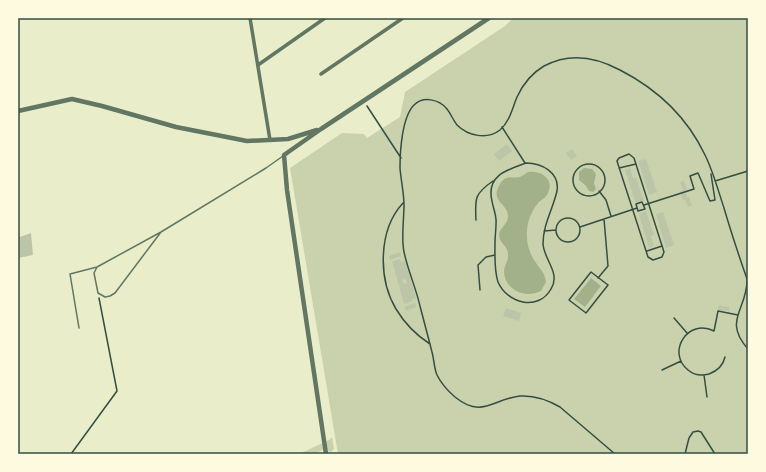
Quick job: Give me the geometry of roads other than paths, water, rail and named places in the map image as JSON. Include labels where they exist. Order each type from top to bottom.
[{"type":"street","points":[[250,18],[270,140]]},
{"type":"street","points":[[258,65],[326,18]]},
{"type":"street","points":[[321,74],[403,18]]},
{"type":"street","points":[[326,454],[287,190],[284,155],[489,18]]},
{"type":"street","points":[[18,111],[72,99],[176,127],[247,141],[288,139],[321,129]]},
{"type":"lane","points":[[79,328],[70,274],[97,267],[161,232],[260,172],[284,155]]},
{"type":"lane","points":[[97,267],[94,273],[98,293],[104,297],[110,296],[115,292],[161,232]]}]
